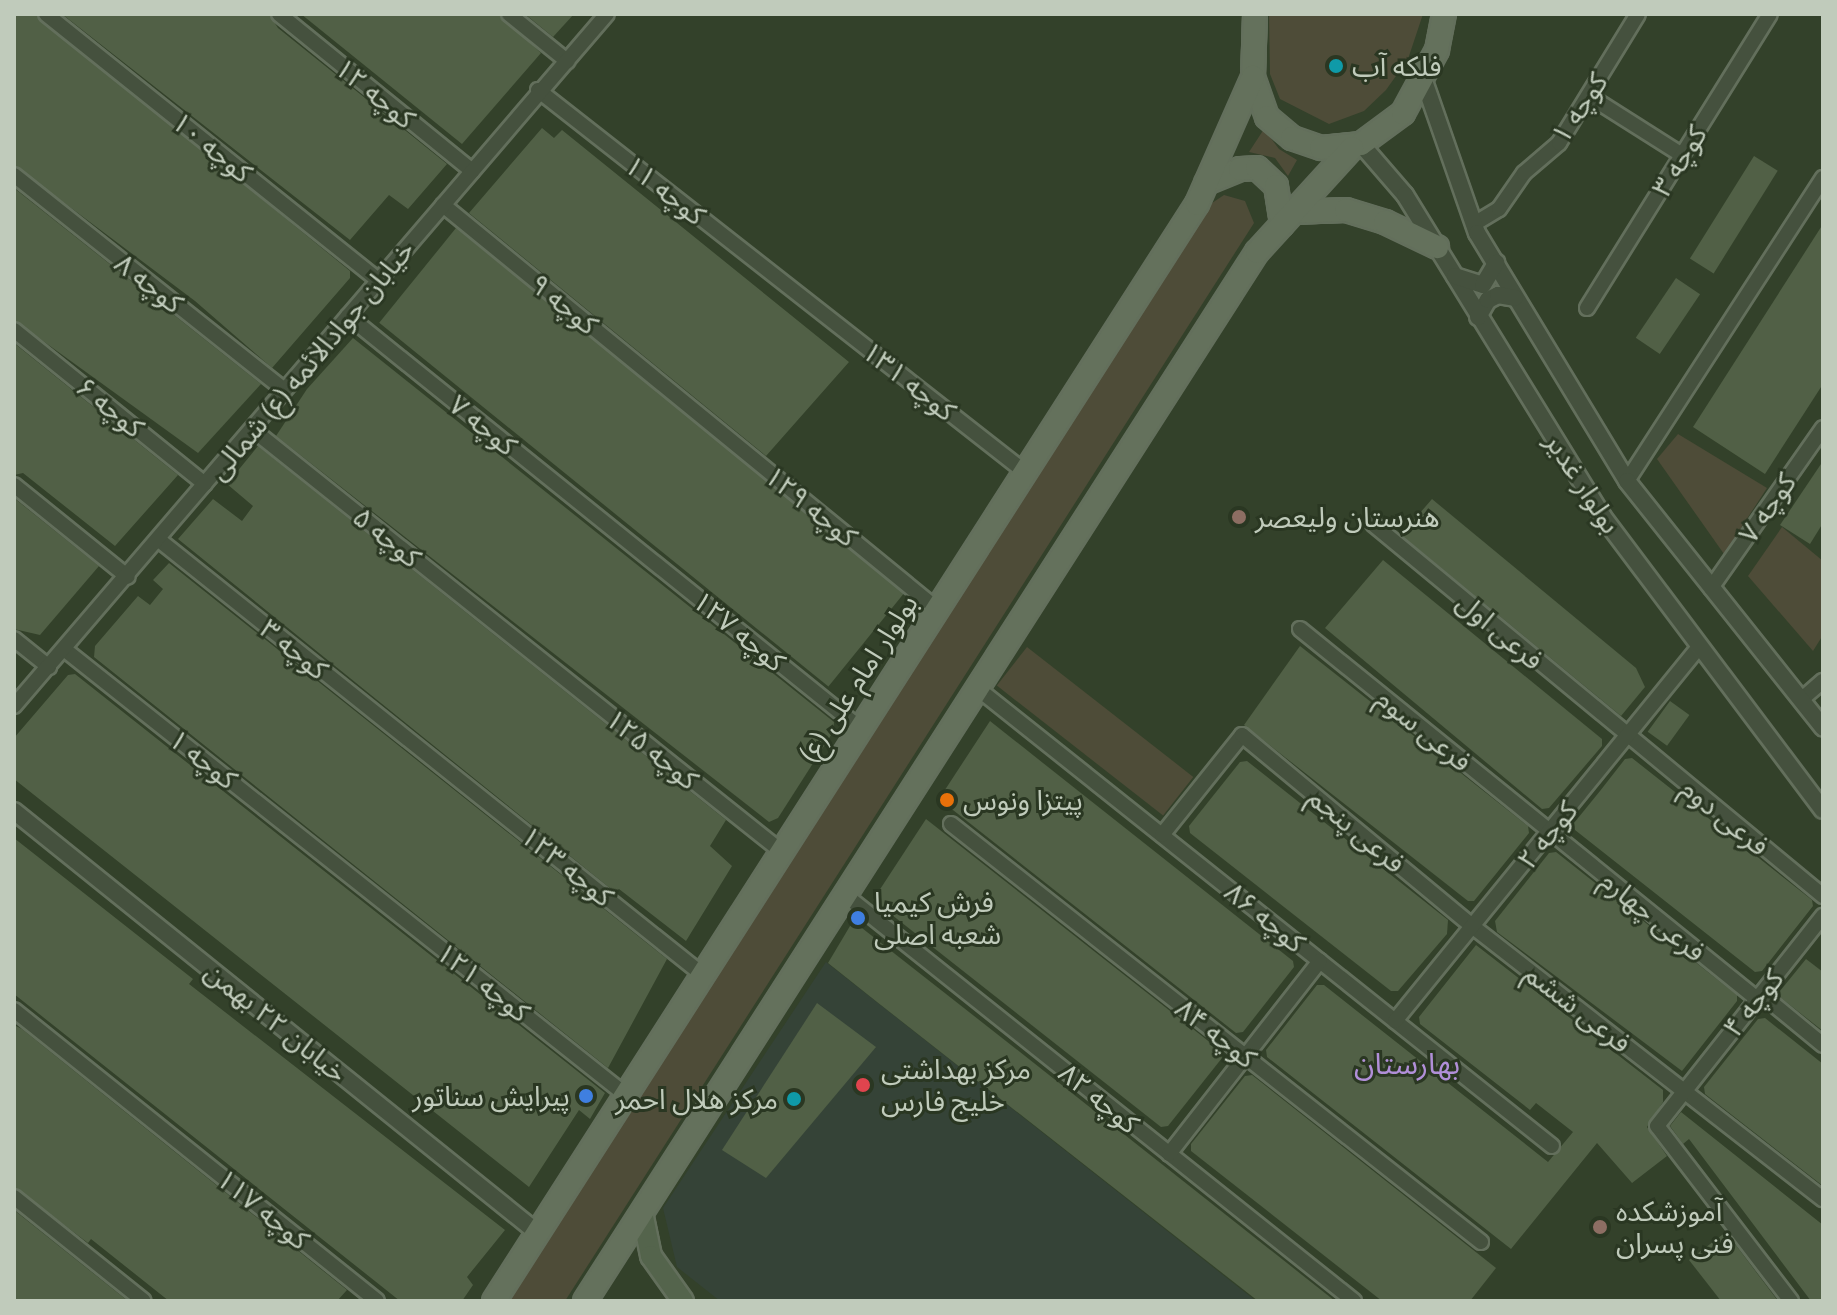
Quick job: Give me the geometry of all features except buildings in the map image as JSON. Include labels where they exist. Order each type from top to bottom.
[{"type":"main road","points":[[1255,14],[1253,77],[1267,117],[1292,138],[1321,148],[1357,146]]},
{"type":"main road","points":[[585,1301],[1257,252],[1357,146],[1403,113],[1424,81],[1437,50],[1444,14]]},
{"type":"main road","name":"بولوار امام علی (ع)","points":[[494,1301],[1025,472],[1206,183],[1253,77]]},
{"type":"main road","points":[[1206,183],[1240,169],[1257,168],[1276,186],[1288,218]]},
{"type":"main road","points":[[1288,218],[1346,210],[1437,247]]},
{"type":"main road","points":[[642,1212],[651,1256],[683,1301]]},
{"type":"street","name":"کوچه ۱۰","points":[[46,14],[378,280]]},
{"type":"street","name":"کوچه ۱۲","points":[[279,14],[472,171]]},
{"type":"street","points":[[509,14],[567,61]]},
{"type":"street","name":"خیابان جوادالائمه (ع) شمالی","points":[[14,706],[128,577],[538,90],[607,14]]},
{"type":"street","name":"کوچه ۱","points":[[1474,224],[1499,209],[1524,173],[1559,143],[1638,14]]},
{"type":"street","name":"کوچه ۳","points":[[1587,308],[1770,14]]},
{"type":"street","name":"بولوار غدیر","points":[[1424,81],[1474,224],[1515,298],[1627,481],[1823,727]]},
{"type":"street","name":"کوچه ۱۱","points":[[538,90],[792,289]]},
{"type":"street","points":[[1589,96],[1682,155]]},
{"type":"street","name":"بولوار غدیر","points":[[1357,146],[1405,195],[1603,517],[1698,648],[1823,810]]},
{"type":"street","name":"کوچه ۸","points":[[14,175],[284,390]]},
{"type":"street","points":[[1627,481],[1823,178]]},
{"type":"street","name":"کوچه ۹","points":[[443,205],[685,403]]},
{"type":"street","points":[[1455,276],[1483,285],[1496,263]]},
{"type":"street","name":"کوچه ۱۳۱","points":[[792,289],[1025,472]]},
{"type":"street","points":[[1478,317],[1488,300],[1498,295],[1515,298]]},
{"type":"street","name":"کوچه ۷","points":[[348,316],[618,534]]},
{"type":"street","name":"کوچه ۶","points":[[14,330],[205,484]]},
{"type":"street","name":"کوچه ۱۲۹","points":[[685,403],[937,609]]},
{"type":"street","name":"کوچه ۷","points":[[1711,588],[1823,428]]},
{"type":"street","name":"کوچه ۵","points":[[252,429],[522,645]]},
{"type":"street","points":[[14,485],[128,577]]},
{"type":"street","name":"فرعی اول","points":[[1373,524],[1626,738]]},
{"type":"street","name":"کوچه ۱۲۷","points":[[618,534],[861,729]]},
{"type":"street","name":"کوچه ۳","points":[[159,540],[430,757]]},
{"type":"street","name":"فرعی سوم","points":[[1300,629],[1549,832]]},
{"type":"street","points":[[14,639],[49,667]]},
{"type":"street","name":"کوچه ۱۲۵","points":[[522,645],[782,852]]},
{"type":"street","name":"کوچه ۲","points":[[1395,1021],[1698,648]]},
{"type":"street","name":"کوچه ۱","points":[[64,649],[341,869]]},
{"type":"street","points":[[1802,699],[1823,681]]},
{"type":"street","name":"کوچه ۸۶","points":[[977,688],[1552,1146]]},
{"type":"street","name":"فرعی پنجم","points":[[1162,835],[1242,735],[1472,926]]},
{"type":"street","name":"فرعی دوم","points":[[1626,738],[1823,896]]},
{"type":"street","name":"کوچه ۱۲۳","points":[[430,757],[703,975]]},
{"type":"street","name":"خیابان ۲۲ بهمن","points":[[14,811],[538,1233]]},
{"type":"street","name":"کوچه ۸۴","points":[[951,824],[1481,1242]]},
{"type":"street","name":"فرعی چهارم","points":[[1549,832],[1759,997]]},
{"type":"street","name":"کوچه ۱۲۱","points":[[341,869],[626,1095]]},
{"type":"street","name":"کوچه ۸۲","points":[[845,895],[1354,1301]]},
{"type":"street","name":"کوچه ۴","points":[[1791,1301],[1657,1126],[1823,916]]},
{"type":"street","name":"فرعی ششم","points":[[1472,926],[1683,1090]]},
{"type":"street","points":[[1169,1154],[1320,961]]},
{"type":"street","points":[[1759,997],[1823,1045]]},
{"type":"street","name":"کوچه ۱۱۷","points":[[14,1010],[377,1301]]},
{"type":"street","points":[[1683,1090],[1823,1199]]},
{"type":"street","points":[[14,1197],[144,1301]]},
{"type":"shaded area","name":"فلکه آب","points":[[1269,14],[1423,14],[1408,59],[1386,90],[1364,111],[1329,124],[1280,99],[1270,74]]},
{"type":"shaded area","points":[[1264,129],[1279,149],[1297,160],[1288,176],[1275,158],[1249,152]]},
{"type":"shaded area","points":[[1224,195],[1245,201],[1254,223],[565,1301],[509,1301],[1209,205]]},
{"type":"shaded area","points":[[1678,434],[1767,488],[1724,554],[1657,459]]},
{"type":"shaded area","points":[[1782,527],[1823,561],[1823,635],[1813,651],[1748,576]]},
{"type":"shaded area","points":[[1027,647],[1193,777],[1163,816],[997,686]]},
{"type":"shaded area","name":"مرکز بهداشتی خلیج فارس","points":[[826,962],[1256,1301],[720,1301],[677,1267],[663,1208]]},
{"type":"place","name":"فلکه آب","points":[[1336,66]]},
{"type":"place","name":"هنرستان ولیعصر","points":[[1239,517]]},
{"type":"place","name":"پیتزا ونوس","points":[[947,800]]},
{"type":"place","name":"فرش کیمیا شعبه اصلی","points":[[858,918]]},
{"type":"place","name":"مرکز بهداشتی خلیج فارس","points":[[863,1085]]},
{"type":"place","name":"پیرایش سناتور","points":[[586,1096]]},
{"type":"place","name":"مرکز هلال احمر","points":[[794,1099]]},
{"type":"place","name":"آموزشکده فنی پسران","points":[[1600,1227]]},
{"type":"district","name":"بهارستان","points":[[1407,1063]]}]
